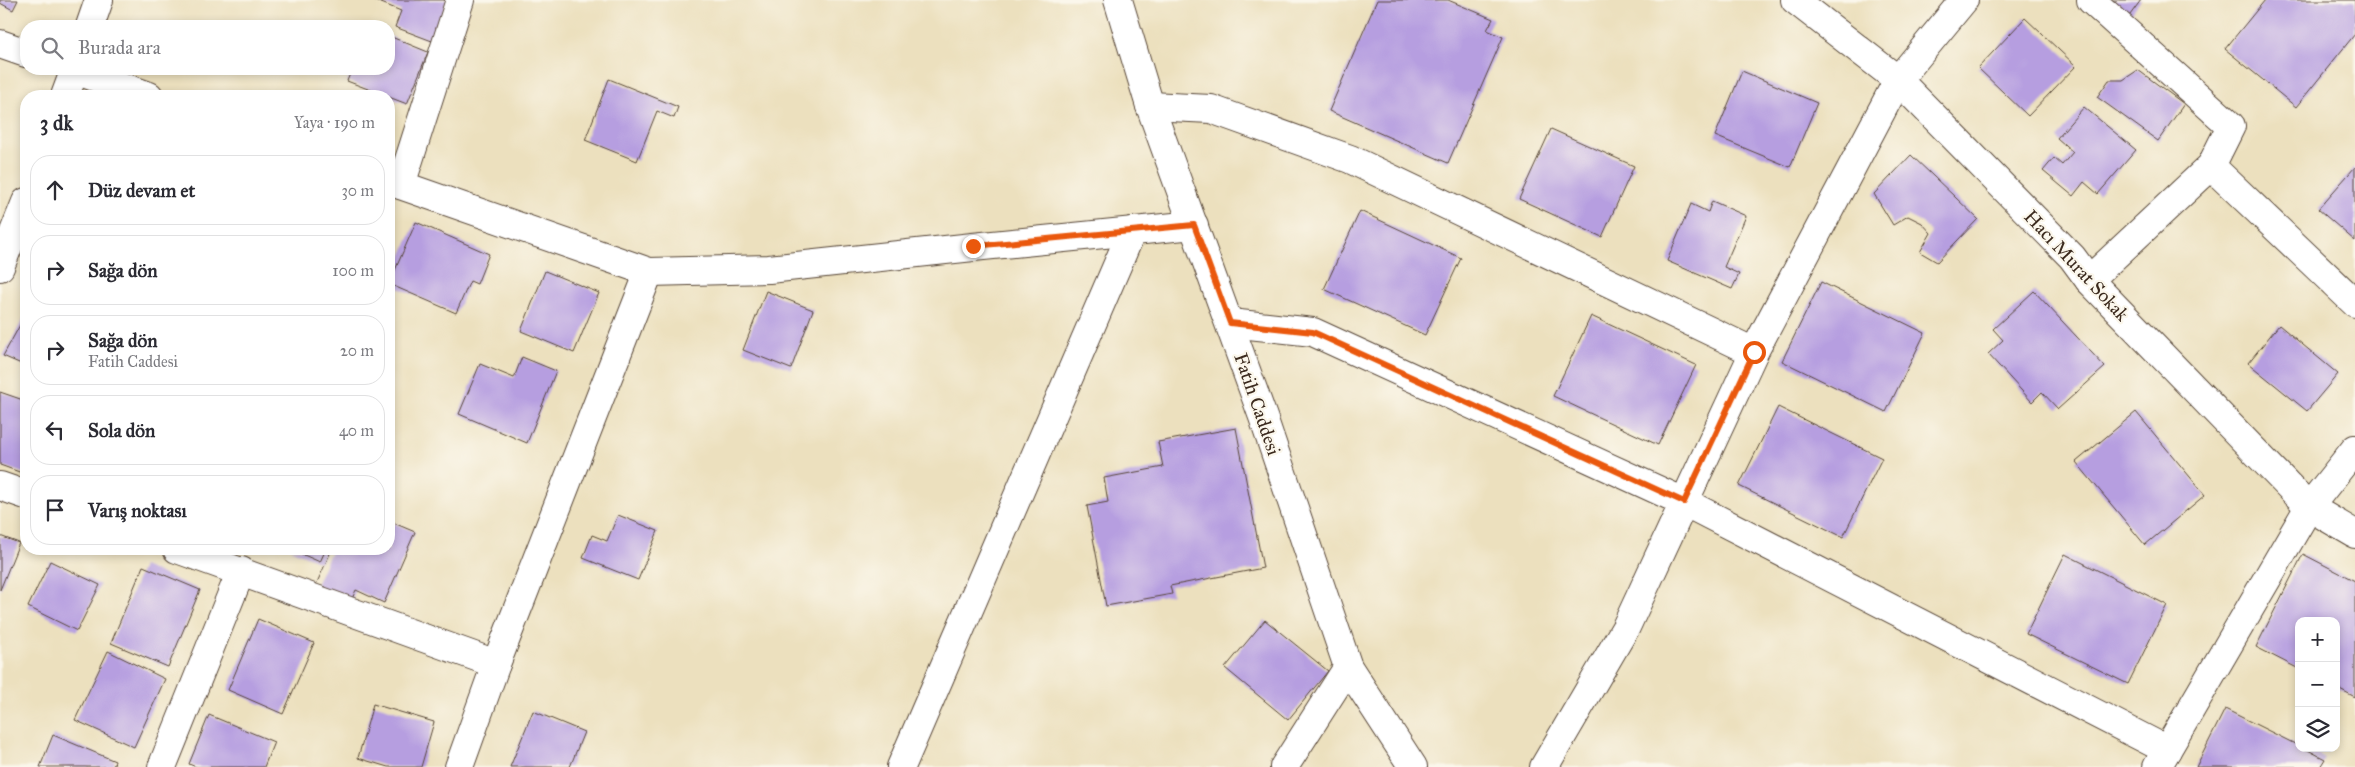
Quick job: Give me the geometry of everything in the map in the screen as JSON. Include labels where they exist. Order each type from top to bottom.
[{"type":"street","points":[[92,20],[99,0]]},
{"type":"street","points":[[460,0],[395,183],[649,272],[770,269],[1194,225]]},
{"type":"street","name":"Fatih Caddesi","points":[[1118,0],[1150,106],[1230,323],[1348,667],[1413,767]]},
{"type":"street","name":"Hacı Murat Sokak","points":[[1795,0],[1898,80],[2072,257],[2089,280],[2309,507],[2355,534]]},
{"type":"street","points":[[1544,767],[1626,627],[1754,352],[1898,80],[1964,0]]},
{"type":"street","points":[[2089,280],[2211,166],[2231,126],[2092,0]]},
{"type":"street","points":[[0,44],[20,51]]},
{"type":"street","points":[[67,90],[72,75]]},
{"type":"street","points":[[91,75],[132,90]]},
{"type":"street","points":[[1150,106],[1211,109],[1350,159],[1754,352]]},
{"type":"street","points":[[2211,166],[2355,303]]},
{"type":"street","points":[[0,267],[20,217]]},
{"type":"street","points":[[901,767],[1132,231]]},
{"type":"street","points":[[459,767],[496,664],[649,272]]},
{"type":"street","points":[[1230,323],[1313,332],[1684,502],[2162,758],[2309,507],[2355,449]]},
{"type":"street","points":[[0,486],[20,493]]},
{"type":"street","points":[[194,555],[496,664]]},
{"type":"street","points":[[162,767],[241,571]]},
{"type":"street","points":[[1284,767],[1348,667]]},
{"type":"building","points":[[0,0],[18,0],[13,10],[0,3]]},
{"type":"building","points":[[374,0],[448,0],[432,41],[395,27],[401,11]]},
{"type":"building","points":[[1377,0],[1448,0],[1493,19],[1487,30],[1503,37],[1448,163],[1329,111]]},
{"type":"building","points":[[2101,0],[2141,0],[2127,19]]},
{"type":"building","points":[[2265,0],[2355,0],[2355,34],[2296,107],[2225,49]]},
{"type":"building","points":[[2025,18],[2076,66],[2028,116],[1978,68]]},
{"type":"building","points":[[395,38],[428,52],[407,104],[395,99],[395,90],[370,90],[347,81],[350,75],[395,75]]},
{"type":"building","points":[[2138,70],[2184,104],[2158,141],[2097,97],[2109,80],[2123,80]]},
{"type":"building","points":[[1742,71],[1817,103],[1790,167],[1715,136]]},
{"type":"building","points":[[609,79],[678,107],[674,118],[657,111],[637,161],[585,140]]},
{"type":"building","points":[[2084,107],[2136,150],[2098,194],[2084,182],[2073,196],[2043,171],[2054,158],[2062,165],[2073,152],[2057,138]]},
{"type":"building","points":[[1551,129],[1634,166],[1602,237],[1519,199]]},
{"type":"building","points":[[1911,155],[1978,219],[1937,262],[1920,252],[1931,233],[1922,223],[1908,216],[1893,225],[1874,194]]},
{"type":"building","points":[[2355,167],[2355,241],[2318,209]]},
{"type":"building","points":[[1712,201],[1746,216],[1724,267],[1739,274],[1732,289],[1667,261],[1691,204],[1708,212]]},
{"type":"building","points":[[1360,211],[1461,258],[1425,335],[1324,289]]},
{"type":"building","points":[[416,222],[489,254],[477,284],[470,281],[456,313],[395,287],[395,270]]},
{"type":"building","points":[[545,271],[599,293],[574,353],[521,331]]},
{"type":"building","points":[[1821,282],[1925,333],[1886,412],[1782,361]]},
{"type":"building","points":[[766,291],[813,310],[791,369],[743,350]]},
{"type":"building","points":[[2034,291],[2105,367],[2058,409],[2042,392],[2032,402],[1988,354],[2003,340],[1993,329]]},
{"type":"building","points":[[1591,316],[1696,365],[1658,445],[1553,396]]},
{"type":"building","points":[[20,325],[20,363],[3,356]]},
{"type":"building","points":[[2279,325],[2338,374],[2307,411],[2248,363]]},
{"type":"building","points":[[522,357],[556,371],[527,443],[459,414],[480,364],[514,378]]},
{"type":"building","points":[[0,392],[20,399],[20,472],[0,465]]},
{"type":"building","points":[[1778,407],[1882,458],[1843,537],[1739,486]]},
{"type":"building","points":[[2136,412],[2205,495],[2145,545],[2076,462]]},
{"type":"building","points":[[1236,428],[1263,568],[1170,586],[1172,594],[1106,606],[1087,506],[1108,502],[1104,478],[1163,467],[1158,442]]},
{"type":"building","points":[[618,515],[658,531],[638,580],[583,558],[592,535],[607,541]]},
{"type":"building","points":[[395,524],[415,532],[384,603],[356,590],[350,603],[315,587],[329,555],[395,555]]},
{"type":"building","points":[[0,536],[19,543],[0,590]]},
{"type":"building","points":[[2065,554],[2167,605],[2128,684],[2026,634]]},
{"type":"building","points":[[2303,554],[2355,581],[2355,697],[2340,689],[2340,617],[2295,617],[2295,667],[2256,647]]},
{"type":"building","points":[[304,555],[323,555],[320,562]]},
{"type":"building","points":[[50,561],[100,585],[77,631],[28,607]]},
{"type":"building","points":[[143,566],[200,590],[168,667],[111,643]]},
{"type":"building","points":[[258,619],[314,643],[283,714],[228,690]]},
{"type":"building","points":[[1265,620],[1328,671],[1288,720],[1225,668]]},
{"type":"building","points":[[108,651],[165,679],[134,747],[75,720]]},
{"type":"building","points":[[373,704],[434,722],[421,767],[388,767],[358,758]]},
{"type":"building","points":[[2225,709],[2295,744],[2295,752],[2312,752],[2325,759],[2320,767],[2196,767]]},
{"type":"building","points":[[533,711],[584,732],[570,767],[510,767]]},
{"type":"building","points":[[209,715],[274,742],[264,767],[196,767],[189,764]]},
{"type":"building","points":[[53,735],[115,761],[113,767],[40,767]]},
{"type":"route","points":[[973,246],[1194,225],[1230,323],[1313,332],[1684,502],[1754,352]]}]
